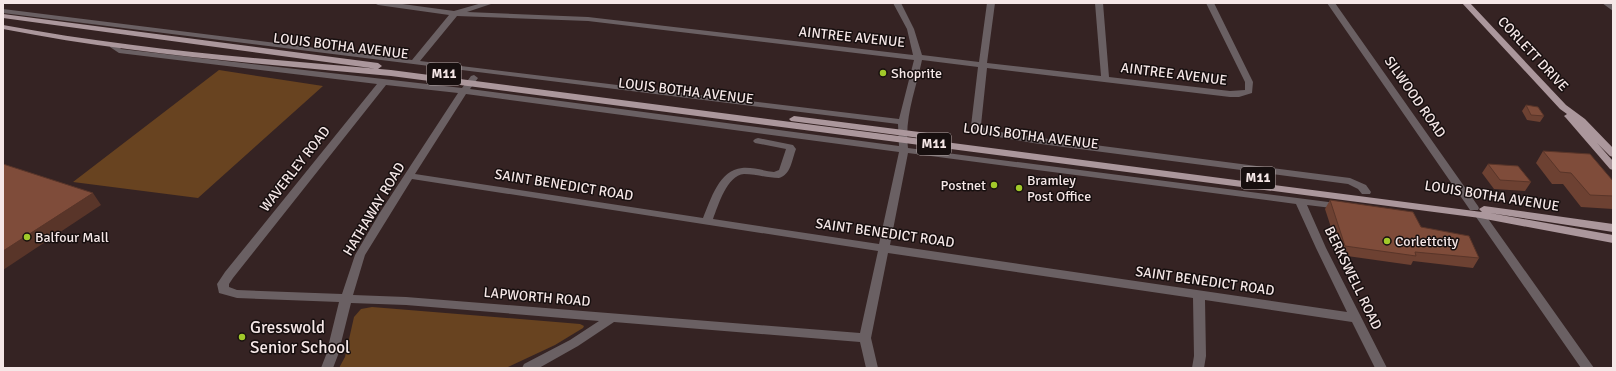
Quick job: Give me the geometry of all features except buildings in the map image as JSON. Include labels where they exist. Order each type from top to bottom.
[{"type":"main road","name":"CORLETT DRIVE","points":[[1466,3],[1564,107],[1582,121],[1613,154]]},
{"type":"main road","name":"LOUIS BOTHA AVENUE","points":[[3,16],[469,84]]},
{"type":"main road","name":"LOUIS BOTHA AVENUE","points":[[3,27],[60,38],[216,58],[390,73],[469,84],[902,132],[1001,141],[1085,152],[1366,192],[1477,211],[1613,239]]},
{"type":"main road","name":"CORLETT DRIVE","points":[[1564,107],[1578,128],[1613,167]]},
{"type":"main road","name":"LOUIS BOTHA AVENUE","points":[[902,132],[1073,166],[1477,211],[1613,228]]},
{"type":"street","name":"AINTREE AVENUE","points":[[378,3],[455,13],[588,19],[1230,94],[1245,93],[1249,91],[1249,82],[1210,3]]},
{"type":"street","points":[[415,62],[446,22],[455,13],[466,6],[490,3]]},
{"type":"street","points":[[872,368],[865,338],[904,150],[902,132],[918,58],[911,32],[897,3]]},
{"type":"street","points":[[983,65],[991,3]]},
{"type":"street","points":[[1100,3],[1105,79]]},
{"type":"street","name":"SILWOOD ROAD","points":[[1331,3],[1588,368]]},
{"type":"street","points":[[1606,3],[1613,9]]},
{"type":"street","name":"LOUIS BOTHA AVENUE","points":[[3,11],[739,103],[902,132]]},
{"type":"street","points":[[12,18],[21,13]]},
{"type":"street","name":"LOUIS BOTHA AVENUE","points":[[113,45],[119,51],[384,81],[469,84],[904,150],[1073,166],[1300,201],[1390,212],[1399,211],[1404,204]]},
{"type":"street","name":"LOUIS BOTHA AVENUE","points":[[983,65],[977,98],[976,126],[1001,141]]},
{"type":"street","name":"WAVERLEY ROAD","points":[[229,275],[384,81]]},
{"type":"street","name":"HATHAWAY ROAD","points":[[326,368],[332,355],[346,298],[360,255],[383,216],[469,84]]},
{"type":"street","points":[[707,222],[726,180],[733,172],[743,171],[774,176],[783,172],[791,149],[790,147],[758,141]]},
{"type":"street","name":"SAINT BENEDICT ROAD","points":[[410,176],[707,222],[1355,318]]},
{"type":"street","name":"BERKSWELL ROAD","points":[[1300,201],[1321,248],[1381,368]]},
{"type":"street","name":"LAPWORTH ROAD","points":[[229,275],[222,288],[231,294],[406,301],[865,338]]},
{"type":"street","points":[[1198,368],[1200,356],[1199,295]]},
{"type":"street","points":[[528,368],[574,343],[612,318]]},
{"type":"shaded area","points":[[219,70],[323,86],[198,198],[73,182]]},
{"type":"shaded area","points":[[372,307],[580,324],[584,326],[555,345],[506,368],[339,368],[345,357],[354,317],[361,309]]},
{"type":"place","name":"Shoprite","points":[[883,73]]},
{"type":"place","name":"Postnet","points":[[994,185]]},
{"type":"place","name":"Bramley Post Office","points":[[1019,188]]},
{"type":"place","name":"Balfour Mall","points":[[27,237]]},
{"type":"place","name":"Corlettcity","points":[[1387,241]]},
{"type":"place","name":"Gresswold Senior School","points":[[242,337]]}]
